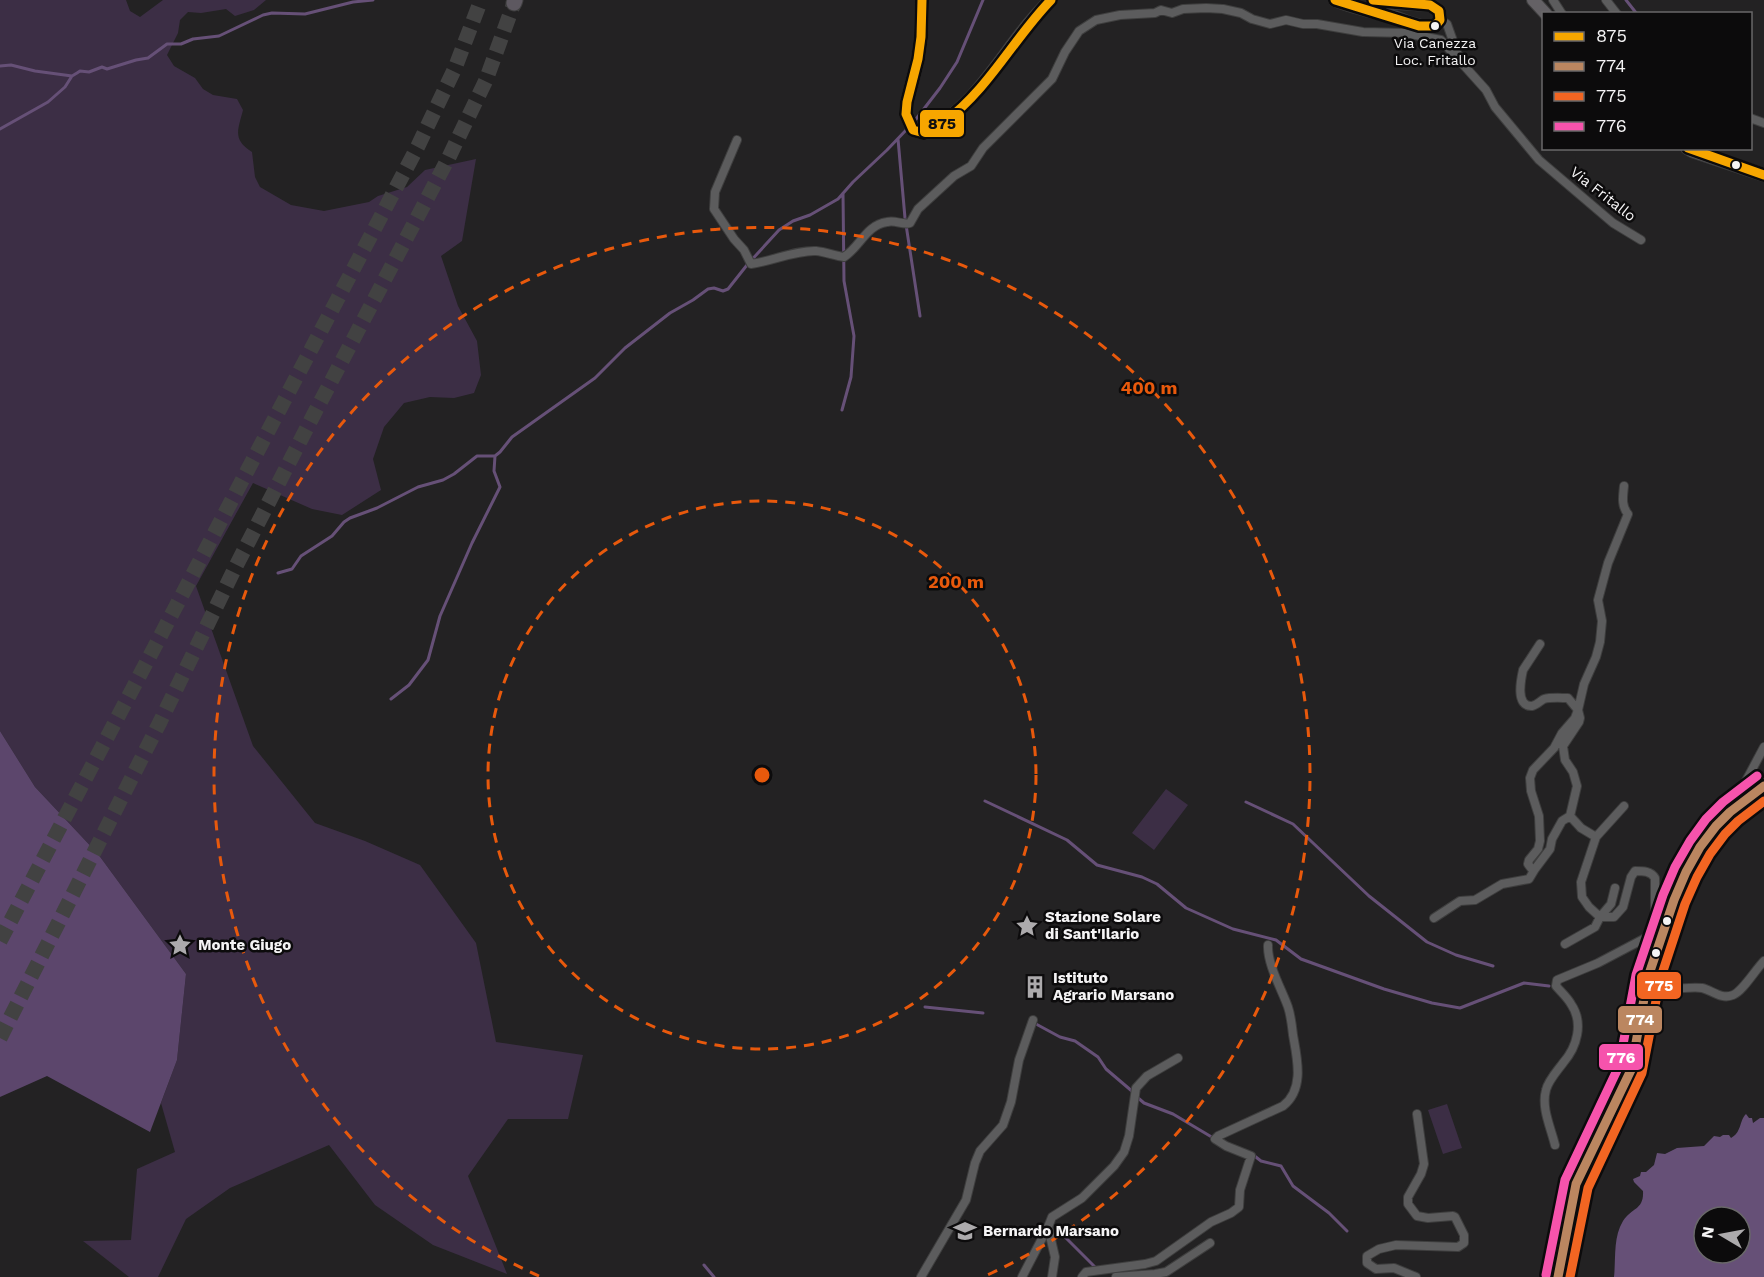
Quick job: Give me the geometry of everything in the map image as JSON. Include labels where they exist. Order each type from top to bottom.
[{"type":"main road","points":[[1558,1277],[1576,1184],[1622,1094],[1631,1070],[1645,991],[1658,936],[1686,872],[1700,847],[1730,812],[1764,786]]},
{"type":"street","points":[[922,0],[918,59],[906,114],[911,127],[924,134],[939,127],[961,108],[1051,0]]},
{"type":"street","points":[[1335,0],[1354,8],[1391,16],[1427,28],[1435,26],[1440,20],[1439,12],[1430,5],[1373,0]]},
{"type":"street","points":[[1533,0],[1544,12]]},
{"type":"street","points":[[1606,0],[1615,12]]},
{"type":"street","points":[[737,140],[715,192],[714,209],[752,264],[796,253],[817,251],[844,257],[862,237],[884,222],[897,221],[910,224],[918,209],[954,176],[971,166],[983,148],[1053,79],[1065,52],[1079,32],[1096,20],[1120,15],[1155,14],[1161,10],[1172,13],[1183,9],[1223,9],[1270,24],[1286,20],[1344,30],[1405,33],[1441,40],[1459,58]]},
{"type":"street","points":[[1440,20],[1447,24],[1459,58]]},
{"type":"street","name":"Via Fritallo","points":[[1459,58],[1486,90],[1495,107],[1539,160],[1613,223],[1641,240]]},
{"type":"street","points":[[1693,150],[1764,175]]},
{"type":"street","points":[[1535,869],[1528,864],[1538,849],[1539,824],[1530,778],[1533,770],[1554,748],[1562,733],[1575,718],[1584,684],[1600,642],[1602,621],[1598,600],[1608,563],[1628,514],[1624,509],[1624,486]]},
{"type":"street","points":[[1434,918],[1460,902],[1475,900],[1502,884],[1529,879],[1550,849],[1552,839],[1562,822],[1570,816],[1577,786],[1576,778],[1563,752],[1566,740],[1579,722],[1578,710],[1568,698],[1544,699],[1529,706],[1524,703],[1520,693],[1523,670],[1540,644]]},
{"type":"street","points":[[1730,812],[1764,747]]},
{"type":"street","points":[[1555,1145],[1545,1107],[1546,1090],[1569,1056],[1577,1038],[1578,1027],[1577,1015],[1570,1002],[1556,986],[1557,980],[1658,936],[1653,874],[1635,871],[1631,877],[1623,908],[1614,918],[1600,917],[1589,908],[1582,897],[1581,882],[1596,837],[1624,806]]},
{"type":"street","points":[[1570,816],[1581,828],[1596,837]]},
{"type":"street","points":[[1565,944],[1595,927],[1611,904],[1615,888]]},
{"type":"street","points":[[1082,1277],[1086,1272],[1156,1261],[1211,1222],[1239,1207],[1240,1190],[1251,1156],[1215,1139],[1289,1101],[1293,1094],[1299,1062],[1290,1010],[1270,960],[1268,945]]},
{"type":"street","points":[[1645,991],[1701,988],[1729,996],[1736,994],[1745,985],[1752,973],[1764,961]]},
{"type":"street","points":[[921,1277],[966,1200],[980,1151],[1003,1125],[1011,1102],[1019,1060],[1033,1020]]},
{"type":"street","points":[[1022,1277],[1052,1217],[1082,1198],[1114,1166],[1124,1152],[1129,1136],[1136,1088],[1147,1076],[1178,1058]]},
{"type":"street","points":[[1416,1277],[1394,1268],[1373,1268],[1366,1263],[1366,1256],[1378,1249],[1396,1245],[1458,1247],[1464,1243],[1464,1235],[1455,1217],[1418,1216],[1408,1204],[1408,1197],[1424,1164],[1417,1114]]},
{"type":"street","points":[[1048,1227],[1055,1257],[1052,1277]]},
{"type":"street","points":[[1116,1277],[1166,1272],[1210,1243]]},
{"type":"shaded area","points":[[0,0],[126,0],[130,11],[140,17],[163,0],[266,0],[254,10],[235,16],[226,9],[201,13],[188,12],[180,20],[178,33],[167,55],[174,66],[195,78],[203,89],[213,95],[237,99],[243,110],[238,129],[239,138],[241,143],[252,152],[255,177],[260,187],[291,205],[324,211],[369,202],[378,196],[407,187],[425,170],[476,159],[462,241],[441,256],[458,306],[477,341],[481,375],[474,393],[454,398],[430,397],[404,403],[384,427],[373,459],[381,490],[342,515],[312,509],[253,483],[196,586],[253,746],[315,823],[365,841],[420,865],[476,943],[496,1042],[583,1055],[568,1119],[508,1119],[468,1176],[507,1274],[433,1245],[375,1205],[329,1145],[230,1188],[186,1219],[158,1277],[129,1277],[83,1241],[131,1240],[137,1169],[175,1152],[161,1103],[177,1060],[186,974],[98,854],[35,787],[0,731]]},
{"type":"shaded area","points":[[0,731],[35,787],[98,854],[186,974],[177,1060],[150,1132],[47,1076],[0,1097]]},
{"type":"shaded area","points":[[1166,789],[1188,805],[1154,850],[1132,833]]},
{"type":"shaded area","points":[[1447,1104],[1462,1148],[1443,1154],[1428,1110]]},
{"type":"shaded area","points":[[1746,1114],[1752,1118],[1753,1123],[1764,1118],[1764,1277],[1614,1277],[1616,1241],[1620,1227],[1626,1216],[1642,1202],[1643,1197],[1643,1191],[1633,1179],[1654,1165],[1657,1153],[1665,1154],[1677,1148],[1704,1146],[1714,1136],[1729,1135],[1731,1138],[1737,1133]]},
{"type":"waterway","points":[[0,129],[48,102],[65,87],[72,76],[80,71],[89,72],[102,67],[107,69],[148,58],[167,44],[181,44],[193,39],[219,36],[263,15],[305,14],[353,2],[373,0]]},
{"type":"waterway","points":[[913,123],[957,62],[983,0]]},
{"type":"waterway","points":[[1626,0],[1635,12]]},
{"type":"waterway","points":[[0,66],[11,65],[72,76]]},
{"type":"waterway","points":[[278,573],[292,569],[301,556],[332,536],[350,518],[377,508],[418,487],[443,480],[477,456],[495,456],[512,437],[595,378],[625,348],[670,313],[708,289],[723,291],[728,289],[779,230],[838,199],[909,127]]},
{"type":"waterway","points":[[898,139],[905,218],[920,316]]},
{"type":"waterway","points":[[842,410],[851,377],[854,336],[844,281],[843,193]]},
{"type":"waterway","points":[[391,699],[409,685],[428,660],[440,616],[500,487],[494,471],[495,456]]},
{"type":"waterway","points":[[985,801],[1067,840],[1097,865],[1142,877],[1157,884],[1186,908],[1233,929],[1276,940],[1301,959],[1384,989],[1432,1003],[1460,1008],[1524,983],[1549,986]]},
{"type":"waterway","points":[[1246,802],[1293,824],[1369,896],[1427,942],[1456,955],[1493,966]]},
{"type":"waterway","points":[[925,1007],[983,1013]]},
{"type":"waterway","points":[[1036,1024],[1060,1037],[1075,1041],[1098,1057],[1106,1069],[1133,1092]]},
{"type":"waterway","points":[[1137,1097],[1144,1103],[1173,1114],[1215,1139]]},
{"type":"waterway","points":[[1252,1154],[1261,1161],[1281,1166],[1293,1186],[1329,1213],[1347,1231]]},
{"type":"waterway","points":[[1059,1231],[1096,1268]]},
{"type":"waterway","points":[[704,1265],[714,1277]]},
{"type":"tunnel","points":[[0,941],[418,146],[455,68],[481,0]]},
{"type":"tunnel","points":[[0,1038],[235,568],[449,157],[486,80],[514,3]]},
{"type":"transit line","name":"875","points":[[922,0],[918,59],[906,114],[913,130],[924,133],[944,122],[974,95],[1051,0]]},
{"type":"transit line","name":"875","points":[[1335,0],[1419,26],[1435,26],[1440,20],[1439,11],[1430,5],[1373,0]]},
{"type":"transit line","name":"875","points":[[1694,150],[1764,175]]},
{"type":"transit line","name":"776","points":[[1546,1275],[1565,1180],[1619,1066],[1636,975],[1663,895],[1675,867],[1706,819],[1723,802],[1757,776]]},
{"type":"transit line","name":"774","points":[[1558,1277],[1576,1184],[1631,1070],[1648,977],[1674,900],[1700,847],[1716,826],[1764,786]]},
{"type":"transit line","name":"775","points":[[1570,1277],[1588,1188],[1642,1073],[1660,980],[1685,904],[1710,854],[1725,834],[1764,801]]},
{"type":"place","name":"Via Canezza Loc. Fritallo","points":[[1435,26]]},
{"type":"place","name":"Stazione Solare di Sant'Ilario","points":[[1027,926]]},
{"type":"place","name":"Monte Giugo","points":[[180,945]]},
{"type":"place","name":"Istituto Agrario Marsano","points":[[1035,987]]},
{"type":"place","name":"Bernardo Marsano","points":[[965,1231]]}]
